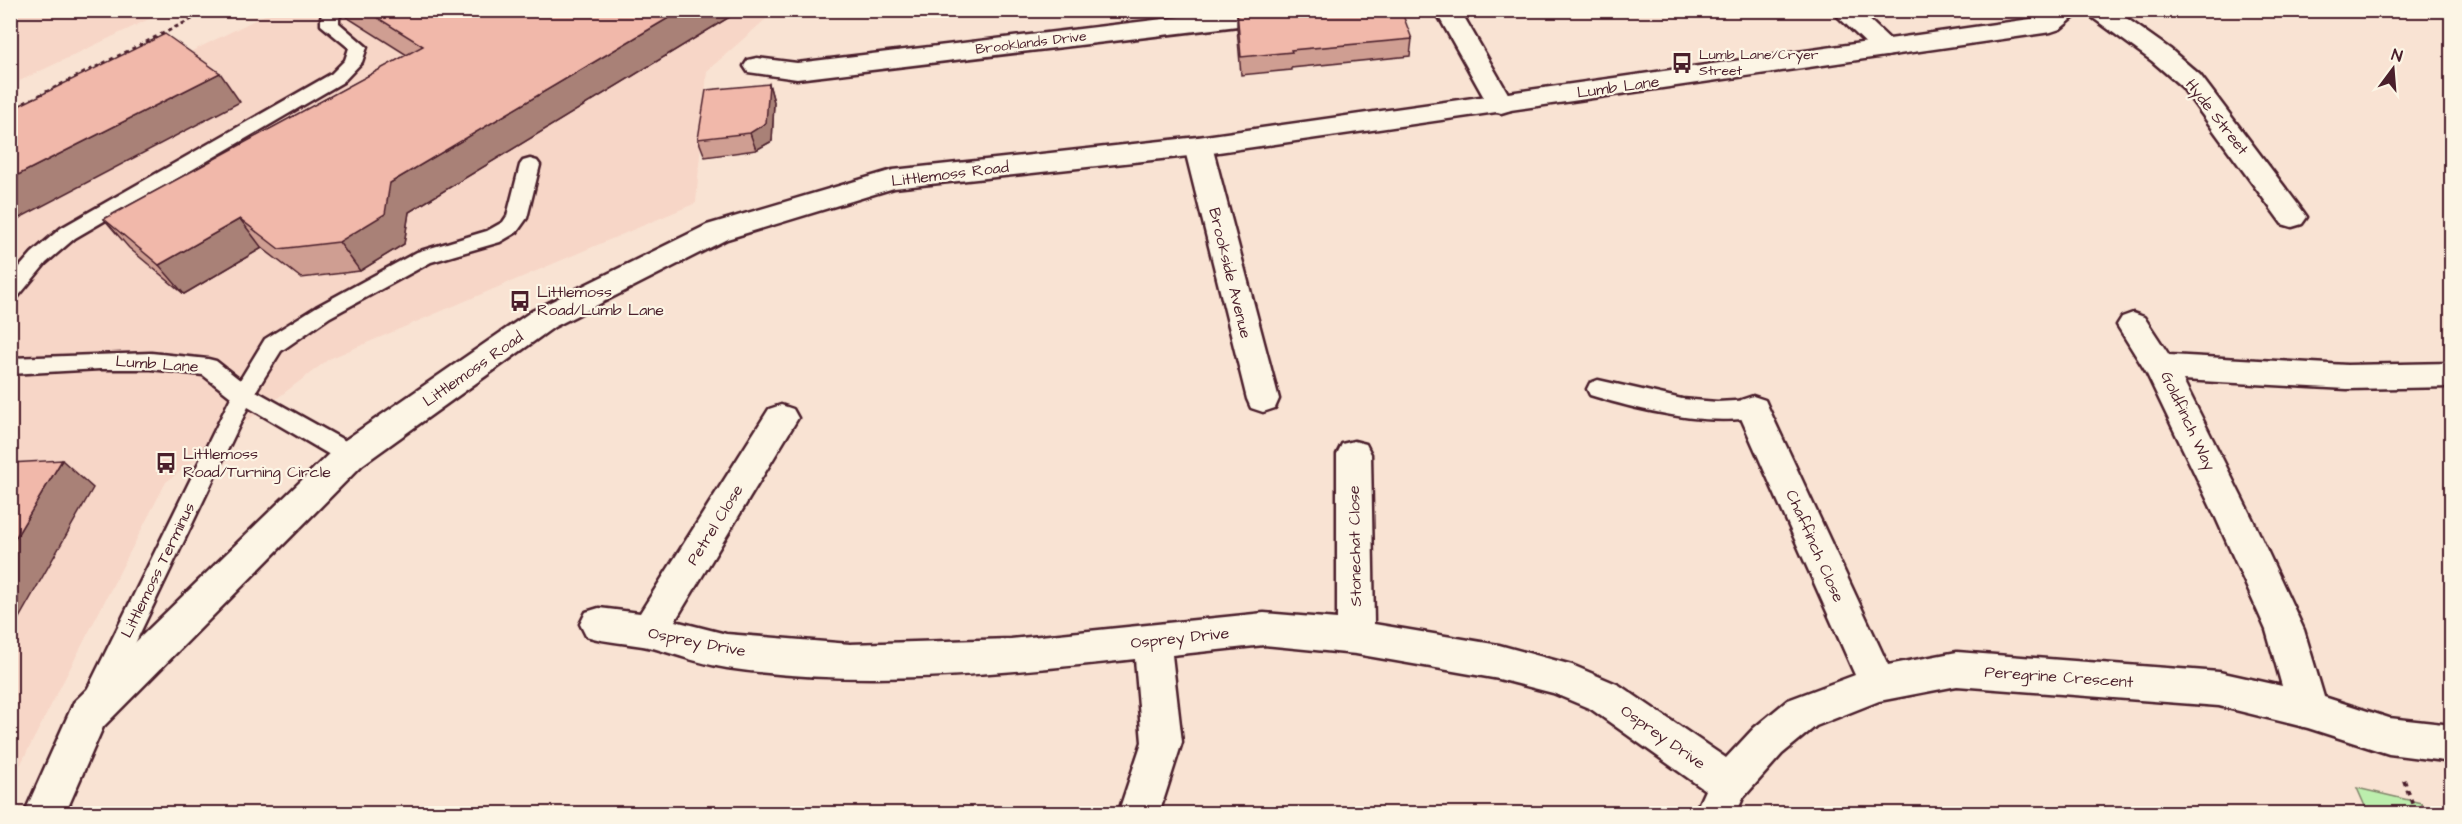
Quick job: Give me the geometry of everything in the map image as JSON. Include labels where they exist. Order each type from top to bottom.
[{"type":"street","name":"Brooklands Drive","points":[[757,66],[797,71],[1126,21],[1305,10]]},
{"type":"street","points":[[1447,10],[1501,104]]},
{"type":"street","points":[[1842,10],[1886,48]]},
{"type":"street","name":"Lumb Lane","points":[[1198,146],[2051,24],[2071,10]]},
{"type":"street","name":"Hyde Street","points":[[2098,10],[2161,55],[2191,81],[2292,217]]},
{"type":"street","name":"Brookside Avenue","points":[[1198,146],[1263,399]]},
{"type":"street","name":"Littlemoss Road","points":[[45,813],[88,715],[350,455],[543,319],[717,232],[893,179],[1198,146]]},
{"type":"street","points":[[2133,325],[2160,367]]},
{"type":"street","name":"Goldfinch Way","points":[[2308,710],[2285,630],[2234,518],[2160,367],[2347,377],[2451,375]]},
{"type":"street","name":"Chaffinch Close","points":[[1753,409],[1878,684]]},
{"type":"street","name":"Petrel Close","points":[[648,631],[782,418]]},
{"type":"street","name":"Stonechat Close","points":[[1354,454],[1356,637]]},
{"type":"street","name":"Osprey Drive","points":[[599,624],[648,631],[726,651],[850,661],[1011,656],[1264,629],[1356,637],[1499,662],[1558,677],[1605,697],[1722,799]]},
{"type":"street","points":[[1138,813],[1162,742],[1152,641]]},
{"type":"street","name":"Peregrine Crescent","points":[[1722,799],[1768,741],[1802,713],[1878,684],[1957,669],[2219,689],[2308,710],[2389,736],[2451,744]]},
{"type":"lane","points":[[10,292],[39,258],[68,233],[337,78],[353,62],[358,47],[330,25],[330,17],[337,10]]},
{"type":"lane","name":"Littlemoss Terminus","points":[[88,715],[243,393],[273,345],[323,312],[424,257],[493,237],[510,227],[517,218],[530,165]]},
{"type":"lane","name":"Lumb Lane","points":[[10,366],[100,360],[151,361],[208,367],[243,393],[350,455]]},
{"type":"lane","points":[[1598,389],[1682,408],[1717,411],[1753,409]]},
{"type":"path","points":[[10,110],[210,10]]},
{"type":"shaded area","points":[[11,10],[166,10],[166,11],[11,85]]},
{"type":"shaded area","points":[[273,11],[775,11],[707,71],[696,203],[329,359],[166,482],[11,783],[10,141]]},
{"type":"green space","points":[[2357,788],[2421,803],[2428,813],[2368,813]]},
{"type":"building","points":[[365,10],[682,10],[390,183],[385,214],[339,242],[279,249],[240,219],[159,265],[104,219],[423,46]]},
{"type":"building","points":[[1401,10],[1412,39],[1241,57],[1237,11]]},
{"type":"building","points":[[165,34],[220,73],[10,179],[10,110]]},
{"type":"building","points":[[769,84],[766,123],[750,133],[698,139],[706,90]]},
{"type":"building","points":[[62,460],[10,547],[10,463]]},
{"type":"place","name":"Lumb Lane/Cryer Street","points":[[1682,63]]},
{"type":"place","name":"Littlemoss Road/Lumb Lane","points":[[520,301]]},
{"type":"place","name":"Littlemoss Road/Turning Circle","points":[[166,463]]}]
